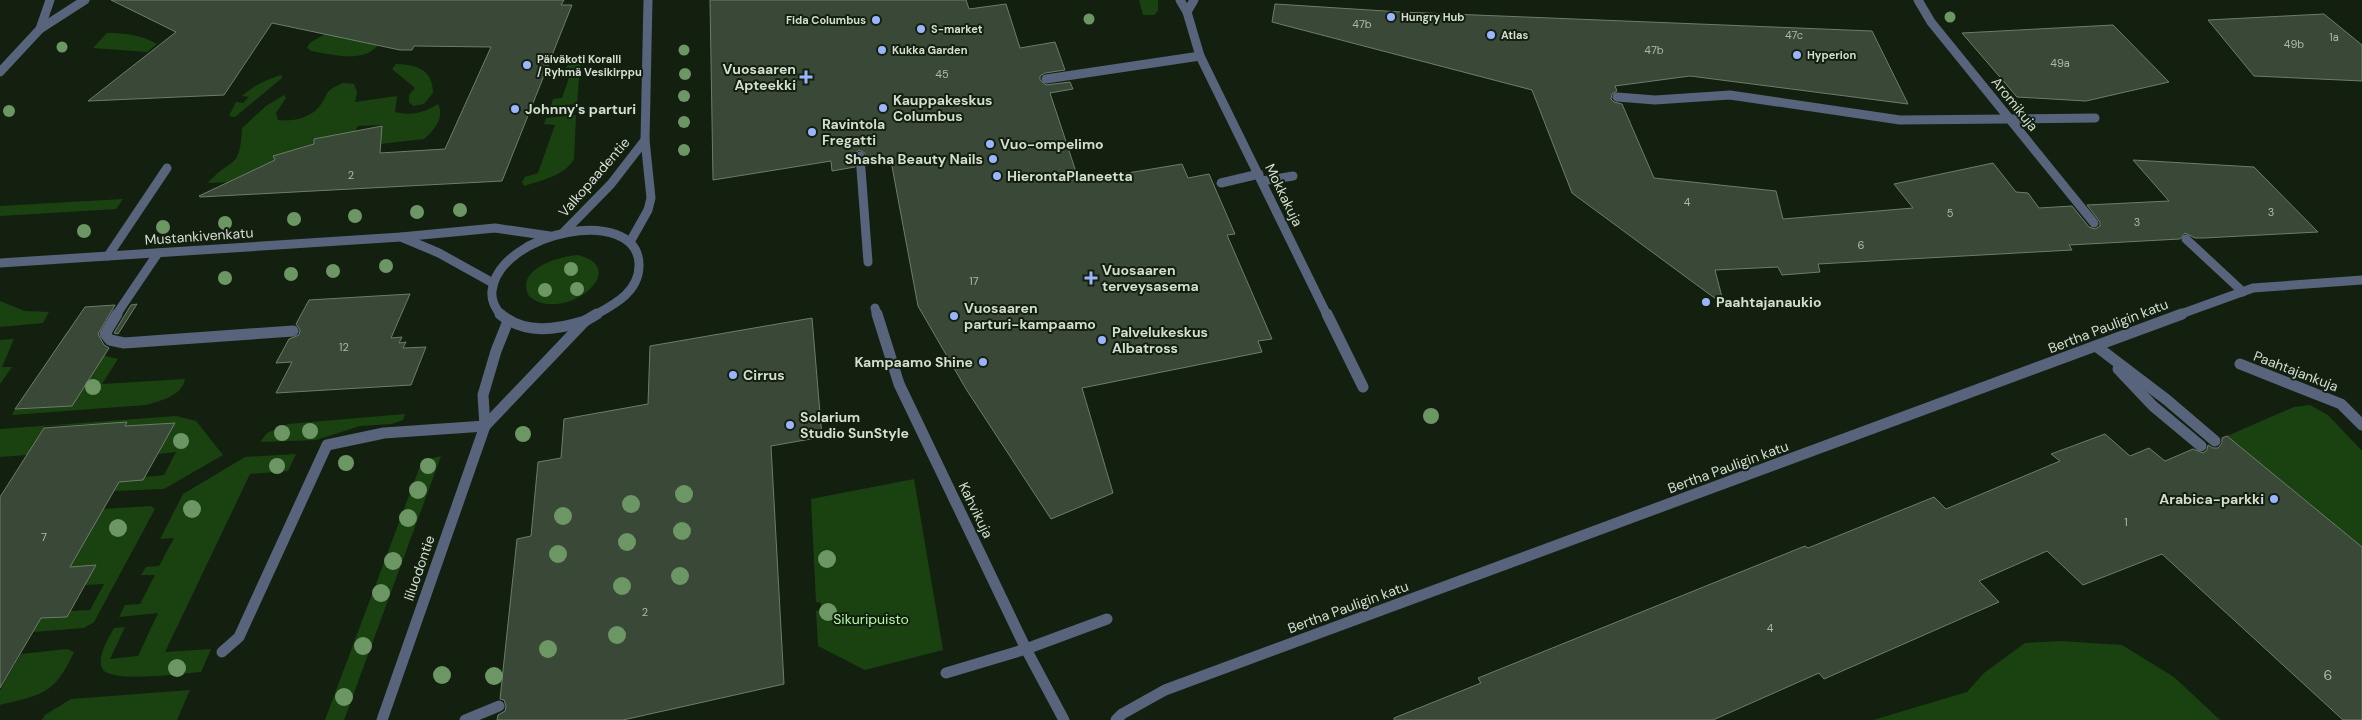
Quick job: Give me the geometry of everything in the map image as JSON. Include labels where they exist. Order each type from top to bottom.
[{"type":"street","points":[[40,29],[50,0]]},
{"type":"street","points":[[0,72],[40,29],[85,0]]},
{"type":"street","name":"Valkopaadentie","points":[[630,242],[648,210],[650,198],[645,140],[648,0]]},
{"type":"street","name":"Mokkakuja","points":[[1180,0],[1187,12],[1200,56],[1363,387]]},
{"type":"street","points":[[1187,12],[1194,0]]},
{"type":"street","name":"Aromikuja","points":[[1918,0],[1931,22],[2094,223]]},
{"type":"street","points":[[1046,79],[1200,56]]},
{"type":"street","points":[[1617,97],[1655,100],[1730,96],[1900,120],[2095,118]]},
{"type":"street","name":"Valkopaadentie","points":[[564,232],[606,189],[645,140]]},
{"type":"street","points":[[860,156],[868,262]]},
{"type":"street","points":[[108,256],[167,168]]},
{"type":"street","points":[[1221,183],[1293,176]]},
{"type":"street","name":"Mustankivenkatu","points":[[0,263],[400,237],[495,228],[550,236]]},
{"type":"street","points":[[600,230],[616,234],[630,242],[637,252],[640,263],[638,276],[631,289],[619,302],[585,321],[564,327],[543,329],[524,327],[508,321],[499,314],[493,305],[493,283],[501,269],[514,256],[530,245],[564,232],[600,230]]},
{"type":"street","name":"Mustankivenkatu","points":[[400,237],[438,253],[493,283]]},
{"type":"street","points":[[2186,239],[2243,292]]},
{"type":"street","points":[[158,253],[108,327],[105,334],[110,340],[124,343],[293,331]]},
{"type":"street","name":"Bertha Pauligin katu","points":[[1116,720],[1122,714],[1165,690],[2253,288],[2362,280]]},
{"type":"street","name":"Kahvikuja","points":[[875,308],[899,384],[1026,649],[1064,720]]},
{"type":"street","name":"Iiluodontie","points":[[382,720],[485,426],[483,395],[496,351],[508,321]]},
{"type":"street","name":"Iiluodontie","points":[[485,426],[585,321]]},
{"type":"street","points":[[2096,346],[2167,400],[2214,442]]},
{"type":"street","points":[[2096,346],[2153,406],[2201,446]]},
{"type":"street","name":"Paahtajankuja","points":[[2240,364],[2342,404],[2362,426]]},
{"type":"street","points":[[222,652],[239,637],[327,445],[384,433],[485,426]]},
{"type":"street","points":[[946,673],[1026,649],[1107,619]]},
{"type":"street","points":[[465,720],[499,706]]},
{"type":"green space","points":[[1139,0],[1158,0],[1158,11],[1154,15],[1143,15]]},
{"type":"green space","points":[[334,29],[378,45],[372,51],[355,56],[311,51],[307,47],[311,42]]},
{"type":"green space","points":[[107,33],[133,35],[157,44],[147,52],[93,48]]},
{"type":"green space","points":[[396,64],[416,67],[430,78],[433,93],[424,104],[413,106],[409,102],[409,95],[415,88],[392,69]]},
{"type":"green space","points":[[580,64],[577,104],[551,106],[553,99],[562,98],[571,72],[563,72],[568,65]]},
{"type":"green space","points":[[281,75],[282,78],[235,117],[229,116],[236,102],[243,103],[249,97],[242,96],[247,92],[260,83]]},
{"type":"green space","points":[[343,83],[354,84],[357,92],[355,102],[397,96],[395,112],[412,114],[422,112],[438,104],[440,109],[439,119],[435,128],[424,139],[380,144],[382,125],[358,126],[355,131],[315,139],[314,144],[273,156],[275,160],[228,182],[208,183],[237,157],[242,128],[266,106],[284,95],[286,98],[276,113],[278,120],[300,118],[315,111],[330,90]]},
{"type":"green space","points":[[576,115],[574,159],[570,165],[552,177],[524,186],[522,182],[525,177],[538,173],[555,125],[544,124],[546,118]]},
{"type":"green space","points":[[123,199],[116,209],[0,216],[0,206]]},
{"type":"green space","points":[[578,255],[593,262],[599,271],[596,282],[587,292],[558,304],[543,303],[529,296],[526,287],[528,278],[533,271],[551,261]]},
{"type":"green space","points":[[0,301],[25,311],[49,312],[43,323],[0,327]]},
{"type":"green space","points":[[86,332],[97,354],[118,359],[102,384],[185,379],[183,385],[180,390],[170,397],[146,405],[12,415],[15,409],[72,406],[80,350],[54,352],[66,333]]},
{"type":"green space","points":[[14,339],[2,367],[12,367],[0,384],[0,340]]},
{"type":"green space","points":[[2310,405],[2328,415],[2362,451],[2362,547],[2227,436],[2294,407]]},
{"type":"green space","points":[[405,414],[403,420],[392,424],[360,426],[316,440],[260,442],[267,433],[288,424]]},
{"type":"green space","points":[[176,416],[196,421],[223,455],[164,489],[113,491],[119,482],[143,480],[145,477],[164,475],[176,452],[158,454],[174,423],[125,426],[127,423],[45,426],[27,455],[0,457],[0,429]]},
{"type":"green space","points":[[296,454],[288,471],[250,474],[165,652],[211,649],[201,672],[131,677],[107,673],[102,668],[101,658],[114,628],[125,627],[110,659],[138,656],[158,613],[119,617],[125,605],[140,604],[155,575],[141,575],[146,567],[159,566],[174,538],[160,539],[183,494],[245,457]]},
{"type":"green space","points":[[441,456],[344,720],[325,720],[422,461]]},
{"type":"green space","name":"Sikuripuisto","points":[[914,479],[943,650],[865,670],[818,646],[816,611],[821,610],[821,603],[816,602],[811,499]]},
{"type":"green space","points":[[151,506],[155,509],[94,622],[84,628],[33,632],[41,618],[67,617],[70,611],[90,610],[104,584],[85,585],[95,565],[70,567],[103,509]]},
{"type":"green space","points":[[2060,641],[2122,645],[2174,677],[2220,720],[1873,720],[1967,692],[1984,673],[2025,643]]},
{"type":"green space","points":[[67,649],[74,652],[60,677],[53,685],[37,695],[0,705],[0,690],[21,654]]},
{"type":"green space","points":[[190,690],[177,720],[42,720],[45,715],[71,699]]},
{"type":"building","points":[[111,0],[564,0],[561,5],[572,5],[502,181],[200,197],[275,160],[273,156],[314,144],[314,139],[382,126],[380,153],[445,149],[491,47],[414,46],[412,50],[400,50],[272,23],[224,95],[88,101],[176,32]]},
{"type":"building","points":[[710,0],[966,0],[969,9],[1006,4],[1020,48],[1055,42],[1065,70],[1045,73],[1040,76],[1040,80],[1046,85],[1070,82],[1073,89],[1050,93],[1079,181],[1182,164],[1188,178],[1209,174],[1235,234],[1227,235],[1272,339],[1258,341],[1262,352],[1082,388],[1113,493],[1051,519],[966,389],[918,306],[891,161],[867,165],[865,153],[859,150],[854,154],[855,167],[832,171],[831,161],[713,180]]},
{"type":"building","points":[[1275,4],[1401,12],[1872,31],[1908,104],[1690,76],[1615,86],[1617,91],[1612,94],[1611,99],[1622,104],[1654,178],[1776,191],[1783,219],[1913,208],[1894,184],[1993,163],[2016,192],[2028,193],[2039,208],[2072,206],[2089,227],[2095,229],[2100,226],[2100,222],[2087,205],[2169,201],[2133,160],[2254,167],[2318,232],[2204,238],[2195,238],[2185,233],[2180,239],[2069,245],[2072,250],[1818,264],[1820,272],[1782,275],[1778,267],[1715,270],[1724,305],[1572,193],[1532,90],[1272,22]]},
{"type":"building","points":[[2324,14],[2362,45],[2362,81],[2254,76],[2208,20]]},
{"type":"building","points":[[2113,25],[2169,82],[2086,101],[2017,97],[1962,33]]},
{"type":"building","points":[[410,294],[391,338],[402,337],[399,343],[406,342],[403,348],[426,347],[411,385],[276,393],[292,362],[276,363],[289,339],[299,335],[300,330],[296,324],[309,300]]},
{"type":"building","points":[[137,304],[118,334],[114,333],[131,305]]},
{"type":"building","points":[[115,305],[98,334],[104,345],[109,348],[72,406],[15,409],[85,307]]},
{"type":"building","points":[[812,318],[822,437],[771,446],[784,684],[623,720],[497,720],[498,715],[505,711],[506,706],[504,700],[500,699],[517,539],[531,536],[538,462],[561,458],[564,419],[648,404],[650,346]]},
{"type":"building","points":[[127,422],[125,426],[175,423],[143,480],[119,482],[70,567],[96,565],[67,617],[41,618],[0,688],[0,497],[44,428]]},
{"type":"building","points":[[2105,434],[2130,456],[2149,448],[2165,461],[2193,449],[2203,453],[2207,450],[2208,445],[2218,448],[2222,443],[2222,438],[2227,436],[2362,547],[2362,720],[2343,720],[2162,554],[2083,585],[2047,551],[1979,581],[1999,602],[1824,679],[1819,673],[1713,720],[1394,720],[1394,718],[1481,683],[1478,678],[1805,546],[1808,548],[1934,497],[1946,509],[2060,461],[2051,454]]},
{"type":"place","name":"Hungry Hub","points":[[1391,17]]},
{"type":"place","name":"Fida Columbus","points":[[876,20]]},
{"type":"place","name":"S-market","points":[[921,29]]},
{"type":"place","name":"Atlas","points":[[1491,35]]},
{"type":"place","name":"Kukka Garden","points":[[882,50]]},
{"type":"place","name":"Hyperion","points":[[1797,55]]},
{"type":"place","name":"Päiväkoti Koralli / Ryhmä Vesikirppu","points":[[527,65]]},
{"type":"place","name":"Vuosaaren Apteekki","points":[[806,77]]},
{"type":"place","name":"Kauppakeskus Columbus","points":[[883,108]]},
{"type":"place","name":"Johnny's parturi","points":[[515,109]]},
{"type":"place","name":"Ravintola Fregatti","points":[[812,132]]},
{"type":"place","name":"Vuo-ompelimo","points":[[990,144]]},
{"type":"place","name":"Shasha Beauty Nails","points":[[993,159]]},
{"type":"place","name":"HierontaPlaneetta","points":[[997,176]]},
{"type":"place","name":"Vuosaaren terveysasema","points":[[1091,278]]},
{"type":"place","name":"Paahtajanaukio","points":[[1706,302]]},
{"type":"place","name":"Vuosaaren parturi-kampaamo","points":[[954,316]]},
{"type":"place","name":"Palvelukeskus Albatross","points":[[1102,340]]},
{"type":"place","name":"Kampaamo Shine","points":[[983,362]]},
{"type":"place","name":"Cirrus","points":[[733,375]]},
{"type":"place","name":"Solarium Studio SunStyle","points":[[790,425]]},
{"type":"place","name":"Arabica-parkki","points":[[2274,499]]}]
